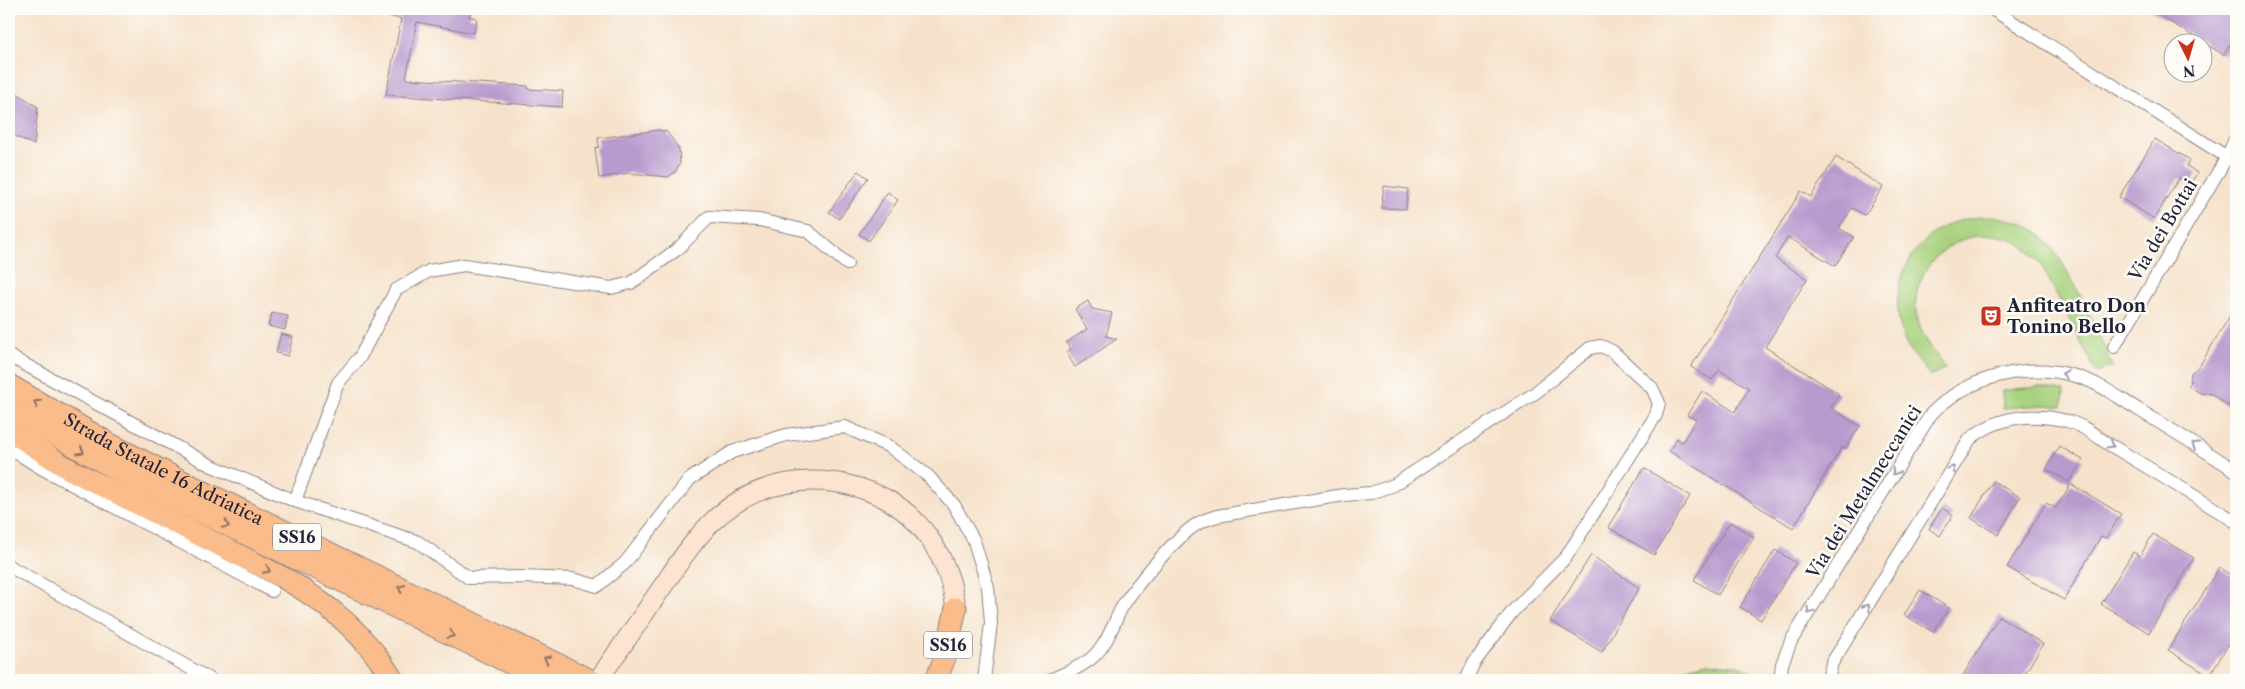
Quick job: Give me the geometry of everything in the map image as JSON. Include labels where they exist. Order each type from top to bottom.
[{"type":"highway","name":"Strada Statale 16 Adriatica","points":[[9,386],[110,444],[190,485],[590,680]]},
{"type":"highway","name":"Strada Statale 16 Adriatica","points":[[9,409],[137,481],[544,680]]},
{"type":"highway","name":"SS16","points":[[9,430],[67,468],[284,578],[313,596],[353,628],[375,653],[393,680]]},
{"type":"highway","name":"SS16","points":[[936,680],[946,655],[956,608]]},
{"type":"highway","name":"SS16","points":[[953,680],[961,641],[956,608]]},
{"type":"main road","points":[[598,680],[700,535],[732,506],[748,496],[776,485],[804,481],[826,481],[847,484],[877,495],[895,505],[928,536],[944,563],[950,578],[956,608]]},
{"type":"street","points":[[1992,9],[2232,154]]},
{"type":"street","name":"Via dei Bottai","points":[[2114,347],[2232,154],[2236,137]]},
{"type":"street","points":[[295,502],[338,383],[360,357],[396,290],[429,270],[464,265],[610,288],[631,283],[679,248],[709,217],[759,220],[808,231],[847,264]]},
{"type":"street","points":[[1050,680],[1066,674],[1094,657],[1110,635],[1122,607],[1150,569],[1199,522],[1217,516],[1344,495],[1371,493],[1394,485],[1535,393],[1590,348],[1601,346],[1612,351],[1652,388],[1659,403],[1656,415],[1566,557],[1512,612],[1474,663],[1466,680]]},
{"type":"street","points":[[9,356],[210,464],[295,502],[418,542],[469,578],[522,577],[573,579],[597,586],[625,563],[690,479],[732,452],[786,435],[845,427],[890,447],[928,476],[954,505],[974,541],[988,588],[991,623],[984,680]]},
{"type":"street","name":"Via dei Metalmeccanici","points":[[1780,680],[1782,664],[1791,641],[1930,414],[1938,406],[1967,387],[1994,376],[2038,370],[2075,376],[2110,392],[2236,471]]},
{"type":"street","points":[[1828,680],[1832,663],[1970,439],[1982,430],[2007,420],[2035,416],[2069,421],[2236,522]]},
{"type":"street","points":[[9,448],[41,468],[272,591]]},
{"type":"street","points":[[9,566],[210,680]]},
{"type":"green space","points":[[1993,216],[2024,224],[2033,229],[2045,239],[2057,254],[2079,292],[2113,367],[2096,372],[2042,266],[2035,258],[2015,241],[1991,235],[1972,237],[1955,243],[1940,254],[1928,267],[1919,284],[1916,302],[1918,321],[1926,339],[1945,368],[1930,376],[1906,343],[1899,320],[1900,285],[1905,269],[1913,254],[1925,240],[1939,230],[1955,222]]},
{"type":"green space","points":[[2038,387],[2064,391],[2062,407],[2046,405],[2003,408],[2002,390]]},
{"type":"green space","points":[[1708,663],[1736,665],[1749,670],[1752,680],[1662,680],[1684,669]]},
{"type":"building","points":[[383,9],[471,9],[469,17],[477,18],[474,33],[417,22],[406,79],[528,86],[528,89],[563,91],[562,107],[386,95],[401,19],[382,15]]},
{"type":"building","points":[[2149,9],[2236,9],[2236,34],[2224,55],[2212,48],[2212,32],[2186,32]]},
{"type":"building","points":[[9,88],[38,107],[34,145],[9,133]]},
{"type":"building","points":[[659,130],[667,132],[679,149],[680,163],[675,172],[668,177],[629,173],[599,178],[595,148],[599,147],[598,138]]},
{"type":"building","points":[[2155,139],[2190,160],[2187,166],[2197,173],[2190,184],[2179,178],[2154,219],[2119,197]]},
{"type":"building","points":[[1836,157],[1883,187],[1865,215],[1852,208],[1839,228],[1854,237],[1835,266],[1788,237],[1775,258],[1807,279],[1765,347],[1839,394],[1831,408],[1860,426],[1845,449],[1842,447],[1793,528],[1669,451],[1677,438],[1682,442],[1696,420],[1687,415],[1702,391],[1735,412],[1749,388],[1719,370],[1712,380],[1691,367],[1801,191],[1811,197]]},
{"type":"building","points":[[858,171],[868,178],[839,219],[829,212]]},
{"type":"building","points":[[1384,186],[1408,189],[1406,209],[1381,208]]},
{"type":"building","points":[[888,192],[898,200],[869,241],[859,234]]},
{"type":"building","points":[[1088,301],[1092,309],[1112,313],[1106,336],[1117,339],[1075,367],[1066,352],[1071,349],[1066,343],[1087,329],[1075,309]]},
{"type":"building","points":[[2236,306],[2236,406],[2226,405],[2212,394],[2200,393],[2189,386],[2191,373],[2200,365]]},
{"type":"building","points":[[272,313],[288,316],[285,330],[268,326]]},
{"type":"building","points":[[281,334],[293,337],[288,356],[276,353]]},
{"type":"building","points":[[2059,446],[2083,460],[2069,482],[2046,469]]},
{"type":"building","points":[[1644,468],[1690,496],[1654,555],[1608,527]]},
{"type":"building","points":[[1993,481],[2020,497],[1998,535],[1971,518]]},
{"type":"building","points":[[2071,484],[2121,514],[2106,538],[2101,536],[2064,600],[2007,567],[2046,503],[2056,508]]},
{"type":"building","points":[[1942,508],[1953,515],[1940,536],[1929,529]]},
{"type":"building","points":[[1730,522],[1754,537],[1718,595],[1694,580]]},
{"type":"building","points":[[2153,534],[2194,558],[2149,633],[2101,604],[2133,552],[2140,556]]},
{"type":"building","points":[[1775,550],[1796,563],[1761,620],[1740,607]]},
{"type":"building","points":[[1591,555],[1639,588],[1602,652],[1550,621]]},
{"type":"building","points":[[2219,568],[2236,578],[2236,632],[2209,676],[2168,650]]},
{"type":"building","points":[[1920,590],[1949,608],[1933,632],[1904,615]]},
{"type":"building","points":[[1999,616],[2043,644],[2021,680],[1960,680]]},
{"type":"place","name":"Anfiteatro Don Tonino Bello","points":[[1991,316]]}]
